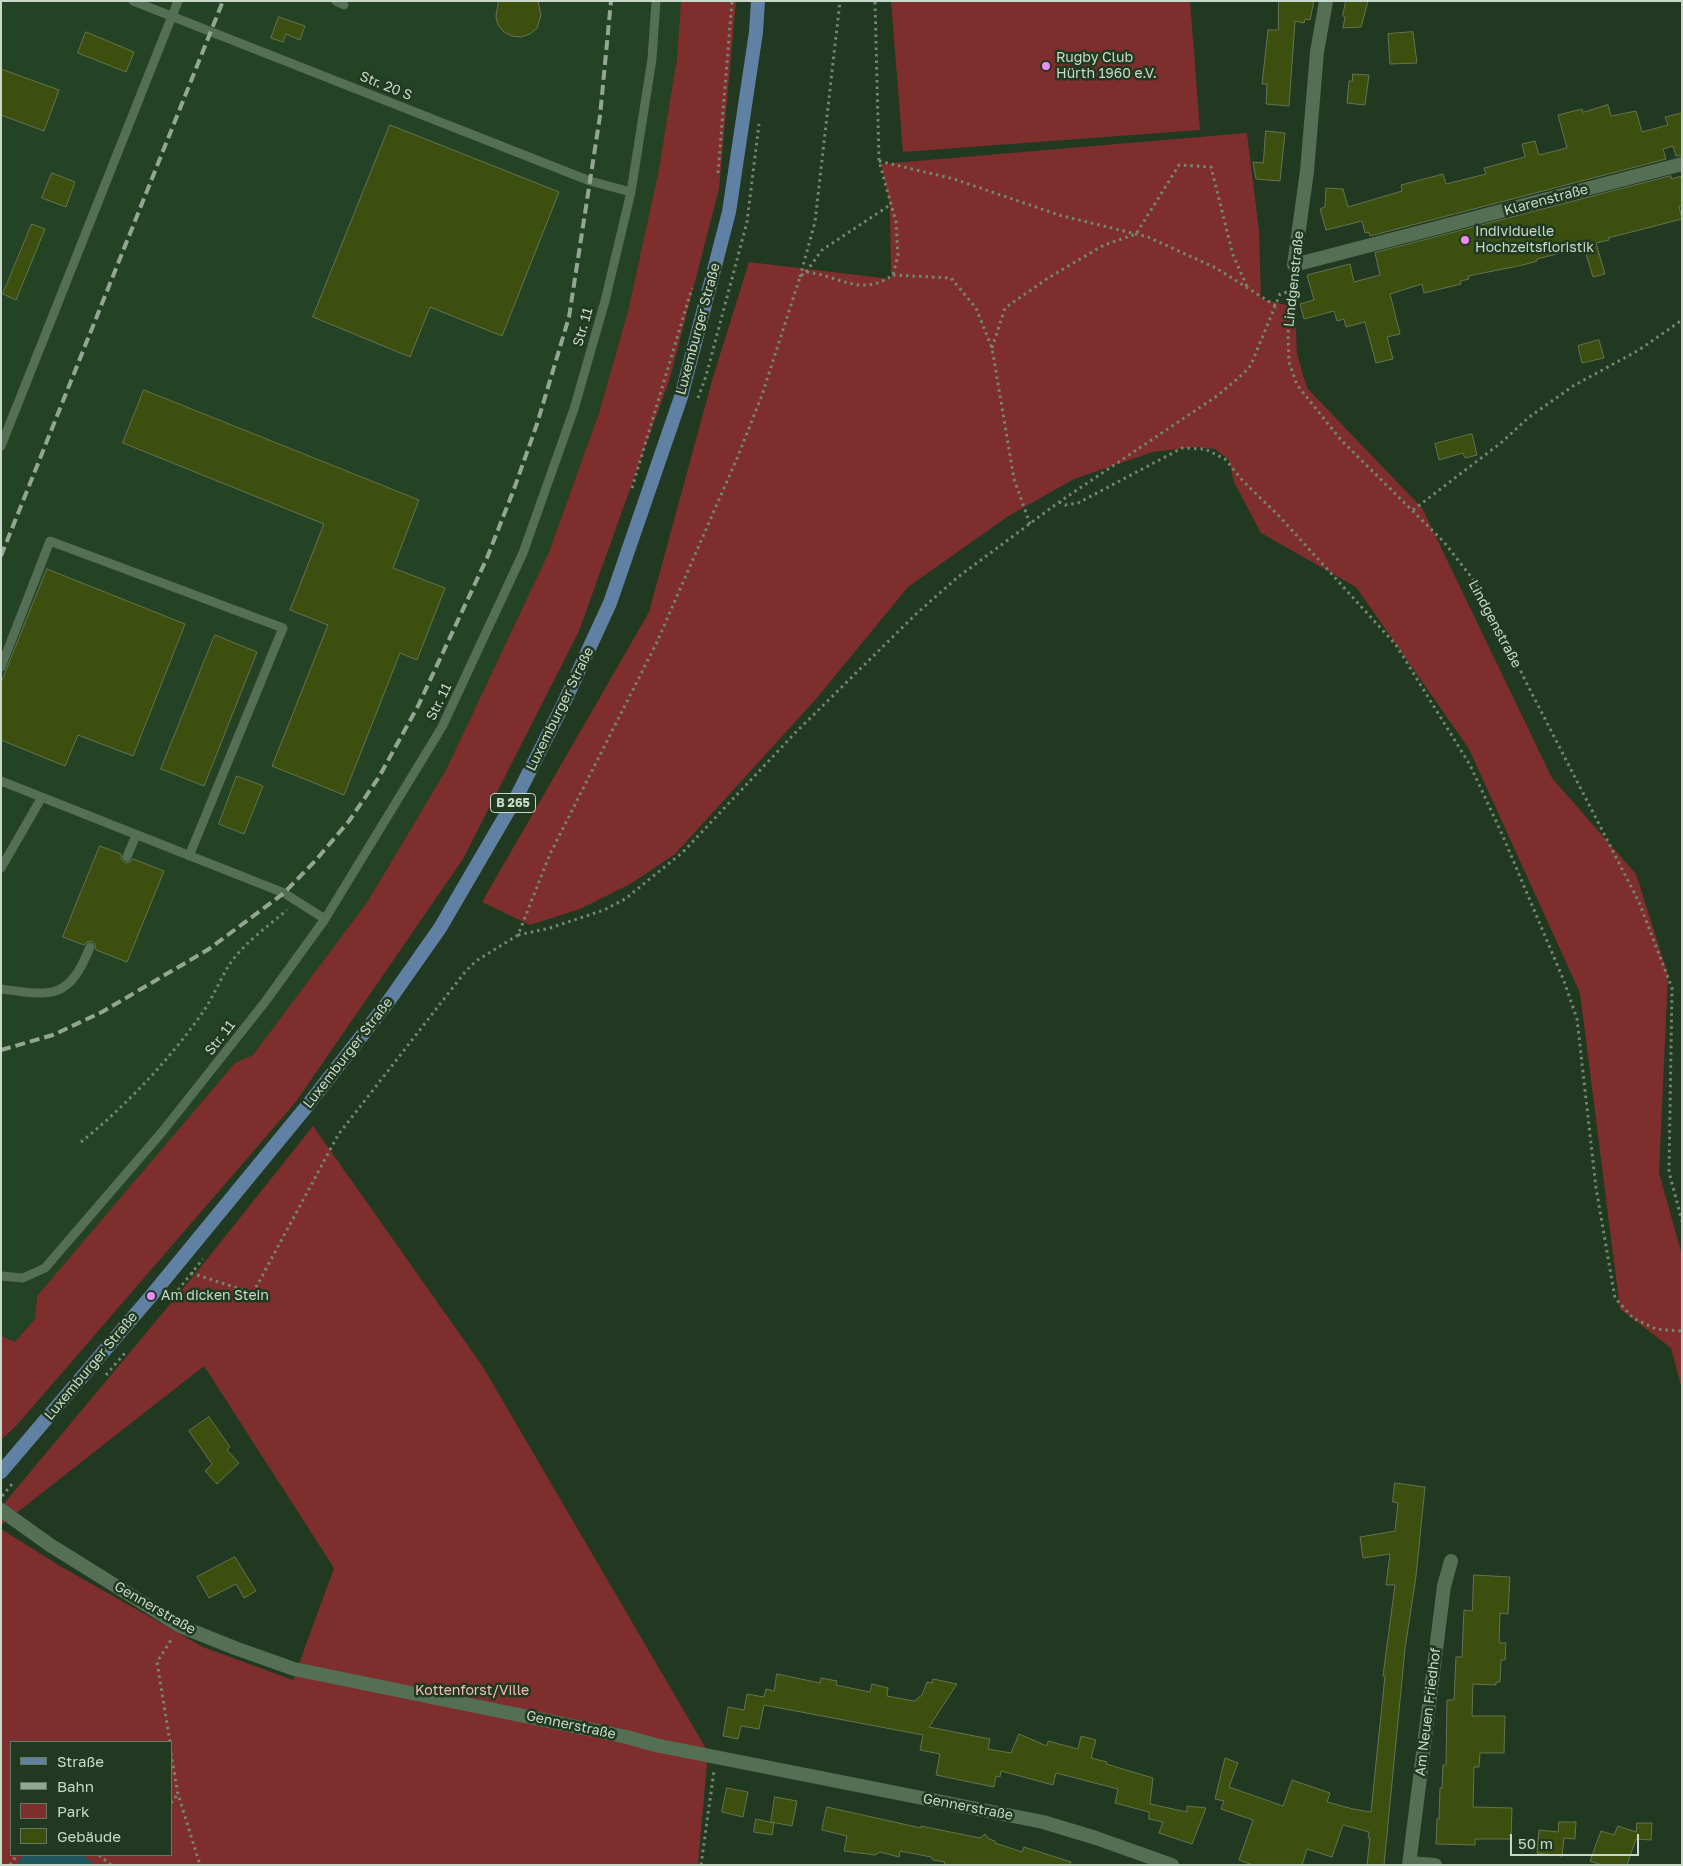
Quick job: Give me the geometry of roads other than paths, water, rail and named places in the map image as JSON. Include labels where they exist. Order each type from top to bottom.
[{"type":"main road","name":"Luxemburger Straße","points":[[1,1472],[178,1264],[307,1106],[388,1002],[440,928],[517,796],[562,707],[610,604],[681,398],[729,212],[756,32],[758,1]]},
{"type":"street","name":"Lindgenstraße","points":[[1294,265],[1307,171],[1317,52],[1326,1]]},
{"type":"street","name":"Klarenstraße","points":[[1294,265],[1682,164]]},
{"type":"street","name":"Gennerstraße","points":[[1,1510],[50,1545],[180,1626],[294,1669],[627,1737],[655,1745],[1043,1822],[1096,1838],[1172,1865]]},
{"type":"street","name":"Am Neuen Friedhof","points":[[1409,1864],[1444,1586],[1451,1560]]},
{"type":"street","points":[[1409,1864],[1435,1865]]},
{"type":"lane","name":"Str. 20 S","points":[[133,1],[590,181],[631,192]]},
{"type":"lane","points":[[1,446],[178,1]]},
{"type":"lane","name":"Str. 11","points":[[1,1276],[23,1278],[44,1268],[162,1132],[265,1002],[325,919],[442,727],[523,553],[574,409],[605,301],[631,192],[652,60],[656,1]]},
{"type":"lane","points":[[1,667],[50,541],[283,628],[189,856]]},
{"type":"lane","points":[[1,781],[284,893],[325,919]]},
{"type":"lane","points":[[1,868],[42,798]]},
{"type":"lane","points":[[127,857],[136,835]]},
{"type":"lane","points":[[1,989],[41,994],[63,988],[78,974],[90,947]]},
{"type":"water","points":[[22,1856],[83,1856],[96,1865],[17,1865]]},
{"type":"railway","points":[[1,556],[223,1]]},
{"type":"railway","points":[[1,1050],[53,1035],[102,1012],[209,949],[284,893],[316,860],[349,821],[379,777],[418,706],[487,558],[537,424],[569,317],[600,116],[611,1]]},
{"type":"place","name":"Rugby Club Hürth 1960 e.V.","points":[[1046,66]]},
{"type":"place","name":"Individuelle Hochzeitsfloristik","points":[[1465,240]]},
{"type":"place","name":"Am dicken Stein","points":[[151,1296]]},
{"type":"park label","name":"Kottenforst/Ville","points":[[472,1691]]}]
